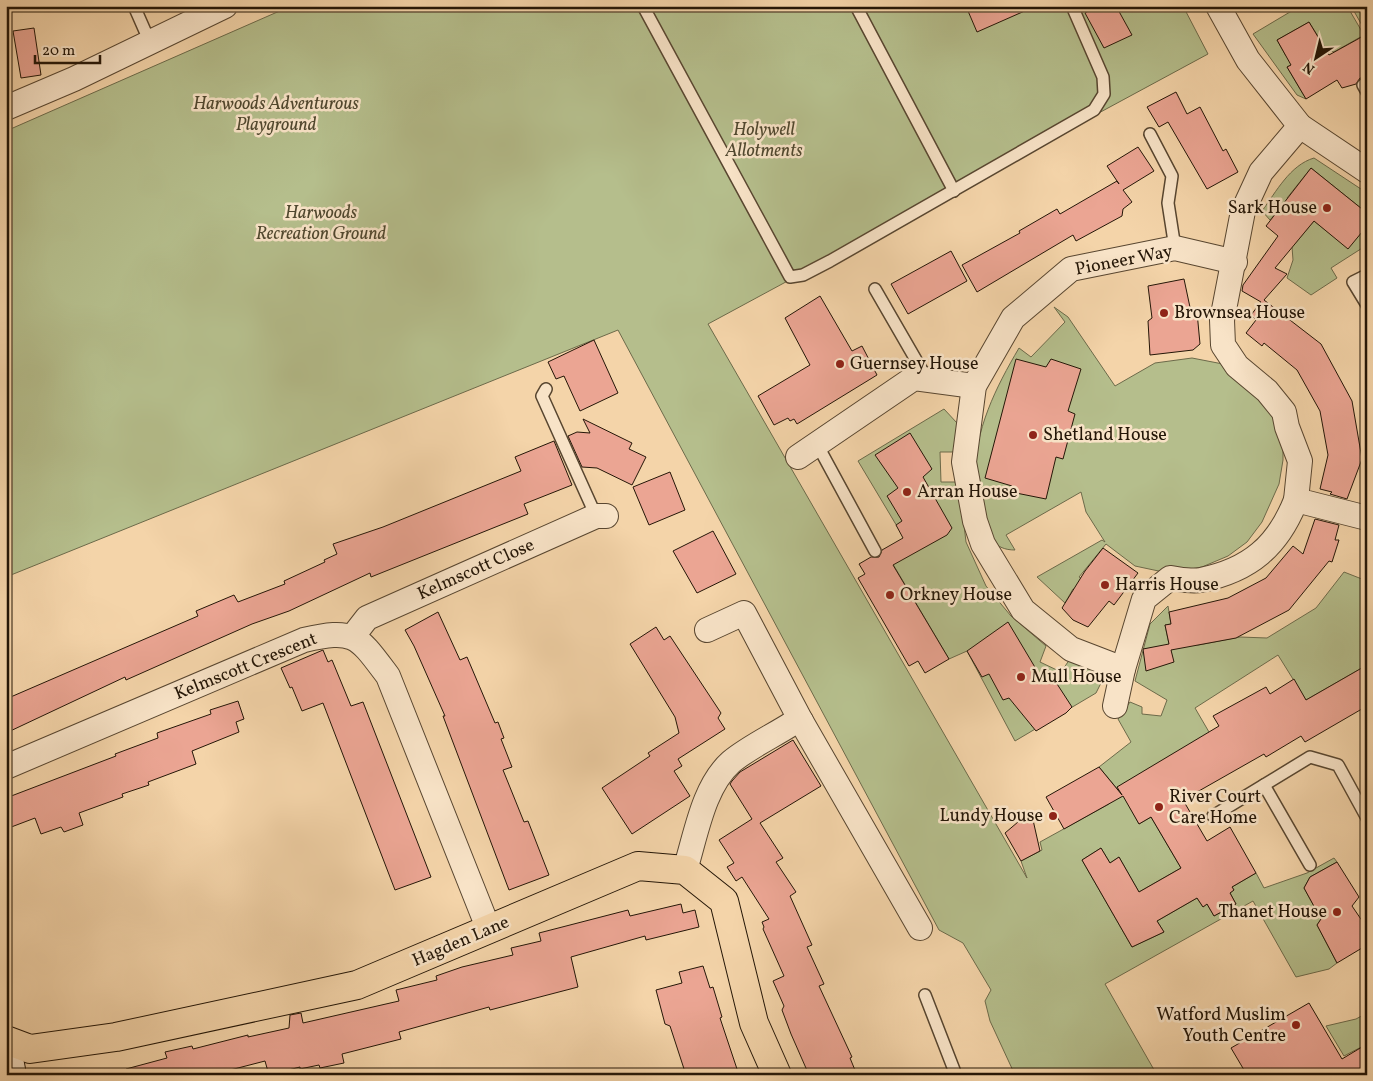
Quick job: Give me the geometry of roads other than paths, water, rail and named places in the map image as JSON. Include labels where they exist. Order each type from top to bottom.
[{"type":"main road","name":"Hagden Lane","points":[[8,1041],[30,1049],[116,1037],[357,985],[638,866],[685,870]]},
{"type":"main road","points":[[685,870],[724,901],[754,1023],[777,1075]]},
{"type":"street","points":[[6,108],[74,79],[225,6]]},
{"type":"street","points":[[1218,6],[1248,60],[1300,126],[1367,171]]},
{"type":"street","points":[[1115,706],[1123,669],[1144,599],[1170,578],[1199,580],[1240,568],[1277,537],[1288,519],[1296,500],[1300,461],[1284,412],[1267,391],[1237,366],[1223,345],[1222,320],[1243,210],[1261,172],[1300,126]]},
{"type":"street","name":"Pioneer Way","points":[[1123,669],[1071,649],[1023,610],[983,544],[977,526],[964,462],[974,386],[1013,318],[1071,268],[1175,248],[1234,262]]},
{"type":"street","points":[[808,452],[914,378],[974,386]]},
{"type":"street","points":[[1296,500],[1367,518]]},
{"type":"street","name":"Kelmscott Close","points":[[353,636],[367,618],[601,516]]},
{"type":"street","points":[[707,630],[744,613],[801,721],[920,928]]},
{"type":"street","name":"Kelmscott Crescent","points":[[6,767],[304,640],[333,633],[353,636]]},
{"type":"street","points":[[353,636],[370,652],[388,676],[489,930]]},
{"type":"street","points":[[685,870],[703,811],[716,782],[731,762],[793,723],[801,721]]},
{"type":"street","points":[[8,1041],[8,1059],[12,1075]]},
{"type":"lane","points":[[134,6],[145,31],[152,40]]},
{"type":"lane","points":[[644,6],[790,277],[803,276],[1094,110],[1104,94],[1103,77],[1072,6]]},
{"type":"lane","points":[[856,6],[954,191]]},
{"type":"lane","points":[[1150,134],[1172,176],[1168,202],[1175,248]]},
{"type":"lane","points":[[1367,275],[1354,282],[1367,305]]},
{"type":"lane","points":[[875,288],[928,381]]},
{"type":"lane","points":[[546,389],[542,396],[601,516]]},
{"type":"lane","points":[[808,452],[875,551]]},
{"type":"lane","points":[[1213,816],[1310,757],[1338,765],[1367,818]]},
{"type":"lane","points":[[1264,785],[1310,865]]},
{"type":"lane","points":[[925,995],[956,1075]]},
{"type":"place","name":"Sark House","points":[[1327,208]]},
{"type":"place","name":"Brownsea House","points":[[1164,313]]},
{"type":"place","name":"Guernsey House","points":[[840,364]]},
{"type":"place","name":"Shetland House","points":[[1033,435]]},
{"type":"place","name":"Arran House","points":[[907,492]]},
{"type":"place","name":"Harris House","points":[[1105,585]]},
{"type":"place","name":"Orkney House","points":[[890,595]]},
{"type":"place","name":"Mull House","points":[[1021,677]]},
{"type":"place","name":"River Court Care Home","points":[[1159,807]]},
{"type":"place","name":"Lundy House","points":[[1053,816]]},
{"type":"place","name":"Thanet House","points":[[1337,912]]},
{"type":"place","name":"Watford Muslim Youth Centre","points":[[1296,1025]]},
{"type":"park label","name":"Harwoods Adventurous Playground","points":[[276,114]]},
{"type":"park label","name":"Holywell Allotments","points":[[764,140]]},
{"type":"park label","name":"Harwoods Recreation Ground","points":[[321,223]]}]
